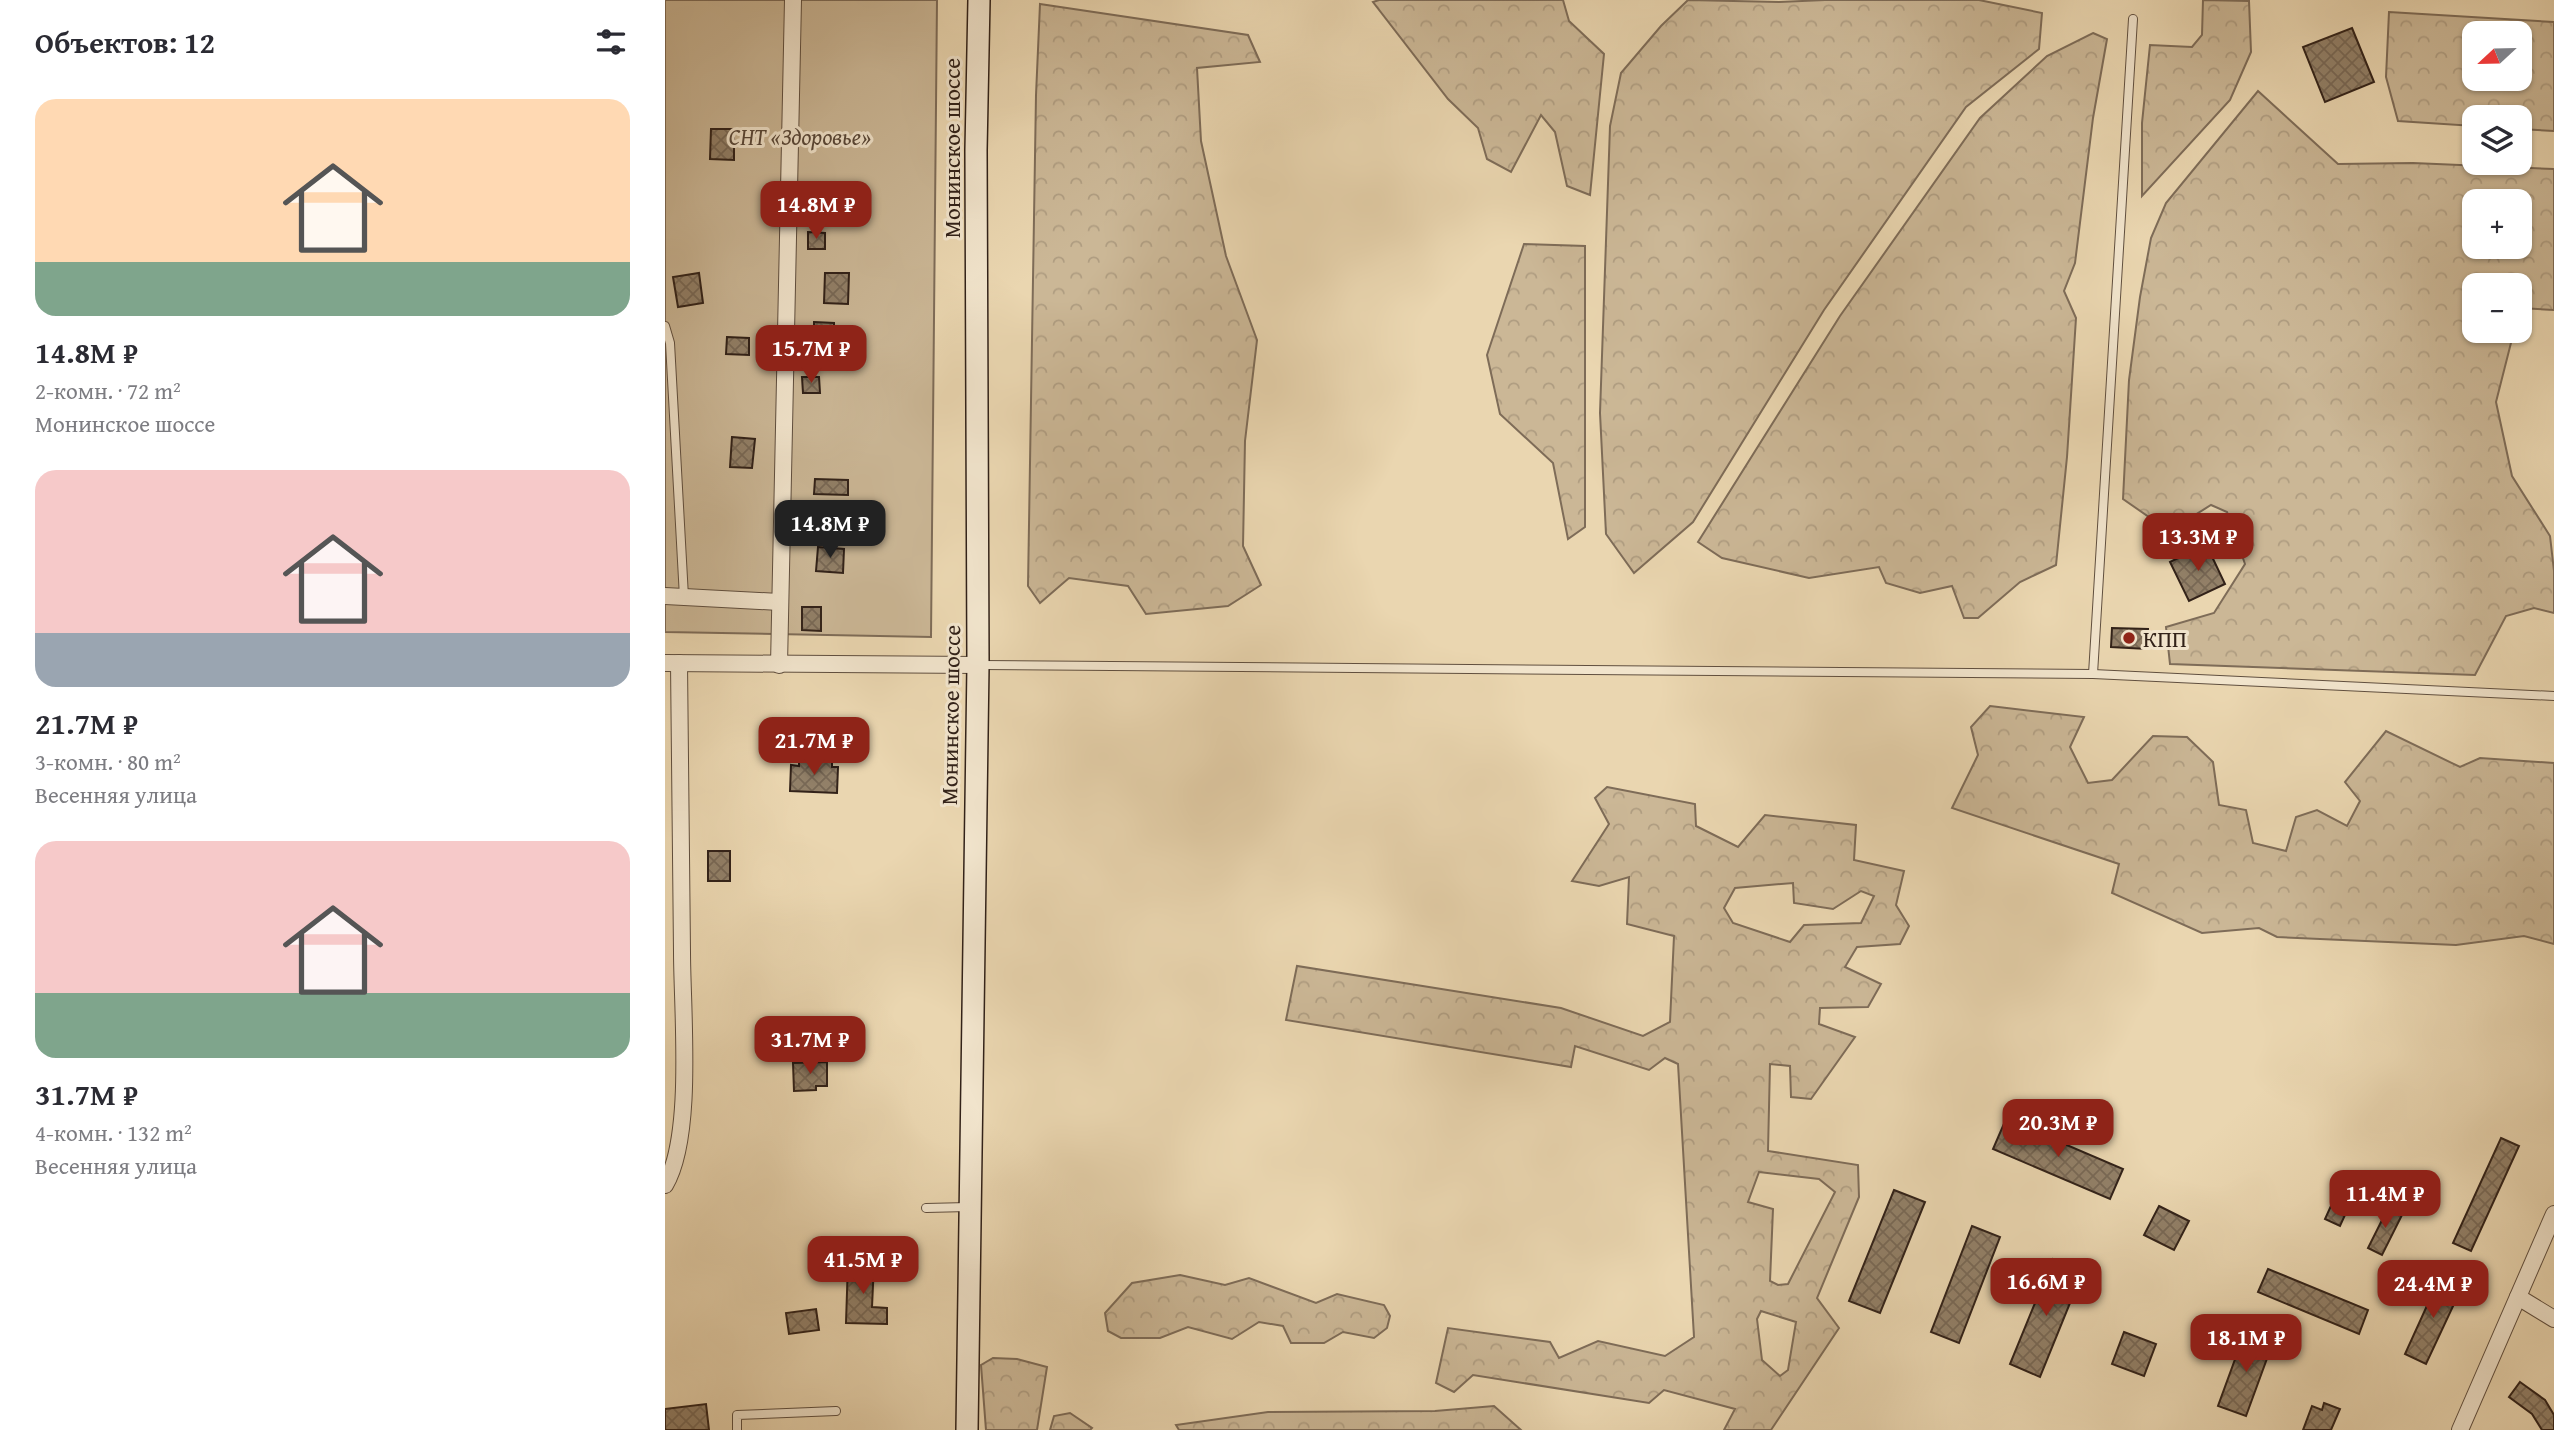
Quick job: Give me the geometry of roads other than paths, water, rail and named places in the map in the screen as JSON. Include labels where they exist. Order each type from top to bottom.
[{"type":"main road","name":"Монинское шоссе","points":[[967,1430],[978,665],[979,0]]},
{"type":"street","points":[[779,665],[793,0]]},
{"type":"street","points":[[665,596],[779,602]]},
{"type":"street","points":[[665,1185],[682,1133],[683,1062],[672,663],[978,665]]},
{"type":"street","points":[[2460,1430],[2554,1214]]},
{"type":"street","points":[[2518,1297],[2554,1319]]},
{"type":"lane","points":[[2093,674],[2133,19]]},
{"type":"lane","points":[[665,326],[670,343],[684,597]]},
{"type":"lane","points":[[978,665],[2093,674],[2554,696]]},
{"type":"lane","points":[[926,1208],[970,1206]]},
{"type":"lane","points":[[737,1430],[737,1415],[836,1411]]},
{"type":"place","name":"КПП","points":[[2129,638]]},
{"type":"park label","name":"СНТ «Здоровье»","points":[[800,136]]}]
